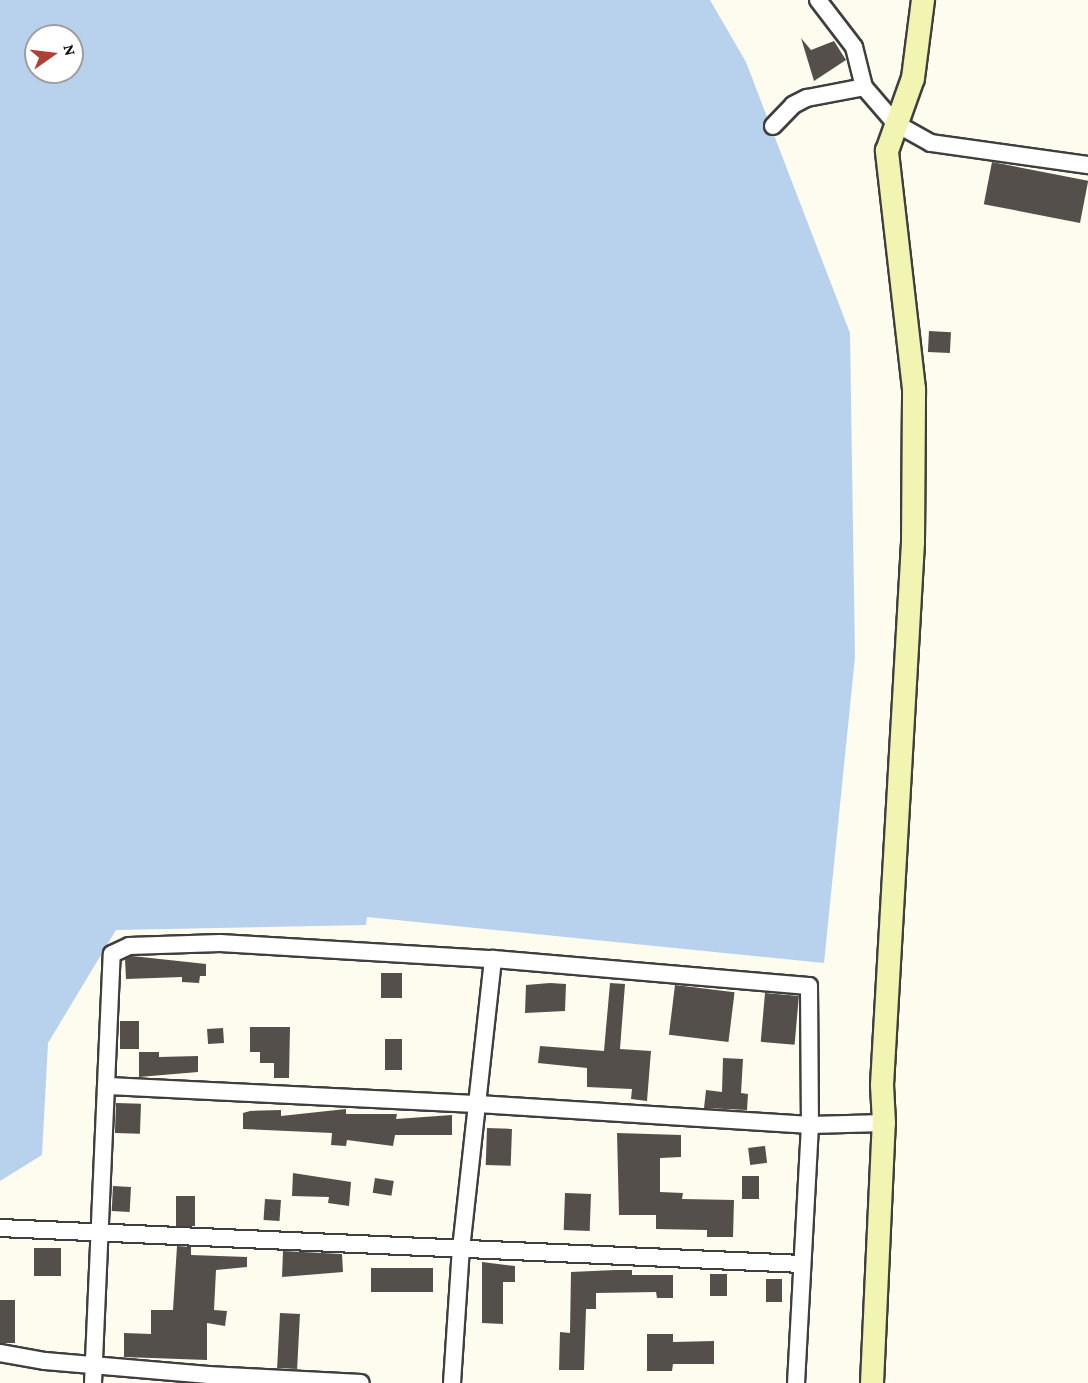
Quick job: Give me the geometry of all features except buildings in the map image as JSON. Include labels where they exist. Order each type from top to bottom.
[{"type":"street","points":[[818,0],[854,47],[864,87],[895,123],[931,143],[1088,165]]},
{"type":"street","points":[[872,1383],[884,1123],[882,1085],[913,542],[914,389],[887,151],[895,123],[913,78],[923,0]]},
{"type":"street","points":[[773,126],[793,105],[807,98],[864,87]]},
{"type":"street","points":[[93,1383],[101,1230],[109,966],[112,954],[119,948],[220,943],[493,959],[809,986],[810,1125],[795,1383]]},
{"type":"street","points":[[452,1383],[461,1249],[493,959]]},
{"type":"street","points":[[106,1086],[478,1104],[810,1125],[884,1123]]},
{"type":"street","points":[[0,1228],[101,1230],[802,1264]]},
{"type":"street","points":[[0,1353],[95,1366],[361,1383]]},
{"type":"water","points":[[0,0],[710,0],[746,62],[850,333],[855,657],[824,963],[367,917],[366,925],[116,930],[48,1043],[42,1155],[0,1181]]}]
